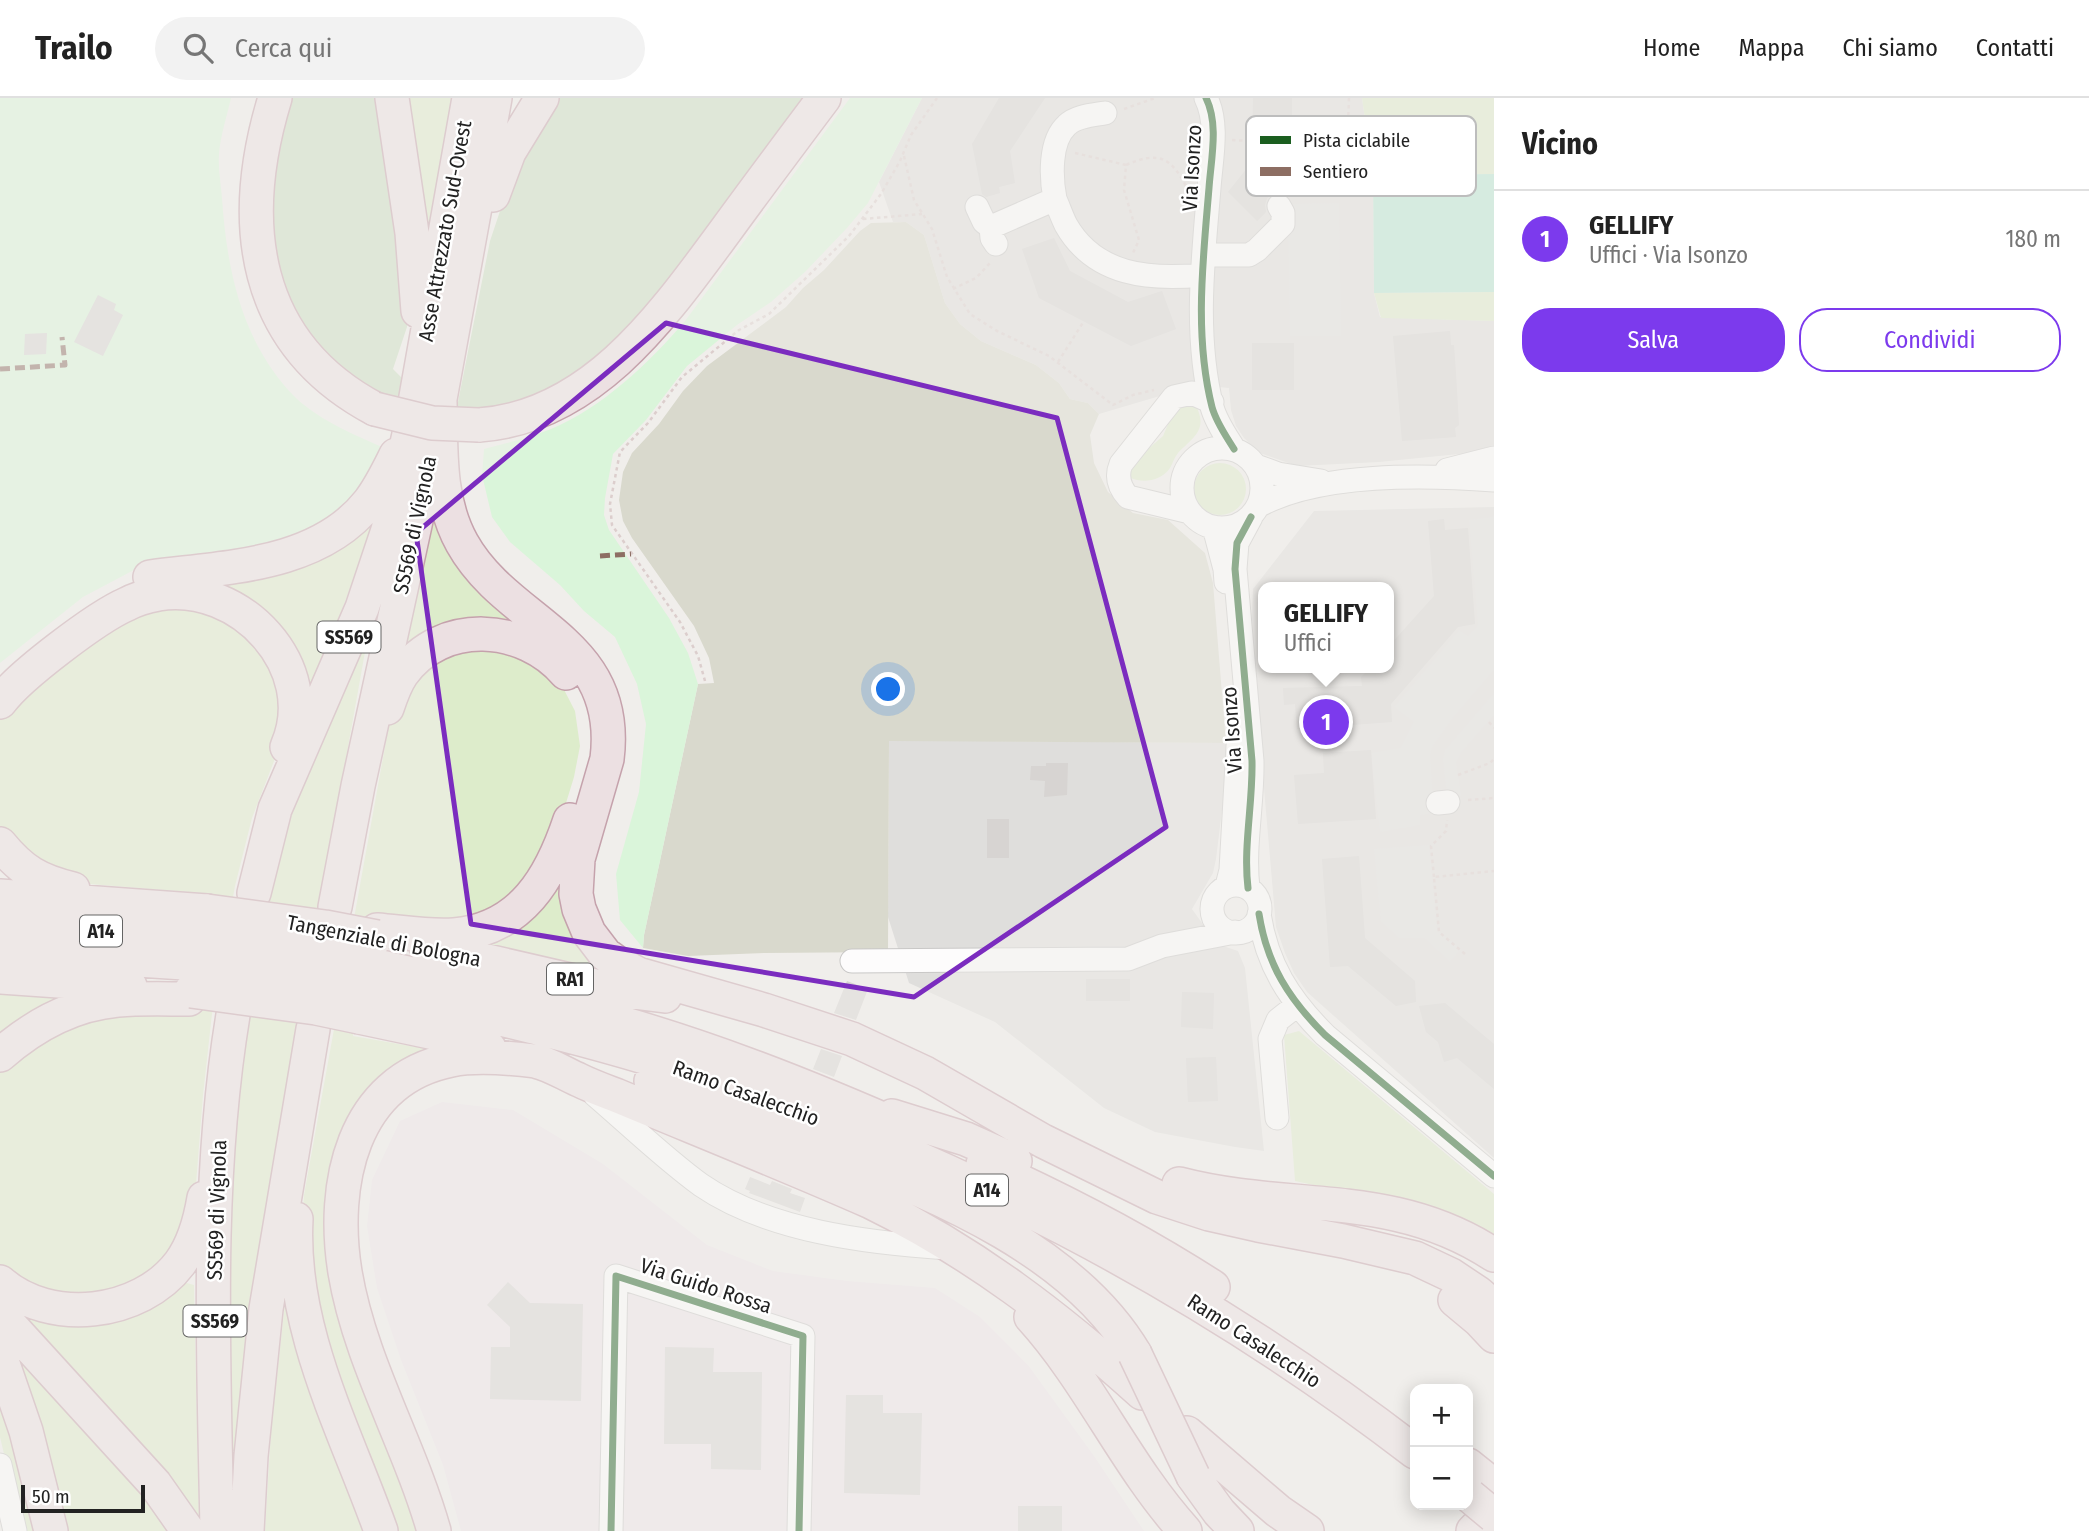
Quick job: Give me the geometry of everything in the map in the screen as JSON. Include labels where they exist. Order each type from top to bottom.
[{"type":"highway","points":[[275,98],[260,162],[256,223],[258,250],[270,296],[287,328],[313,364],[345,391],[375,409],[415,421],[444,425],[479,425],[515,419],[557,403],[593,380],[624,354],[668,308],[824,98]]},
{"type":"highway","points":[[392,98],[412,233],[421,365]]},
{"type":"highway","name":"Asse Attrezzato Sud-Ovest","points":[[421,365],[469,98]]},
{"type":"highway","name":"Asse Attrezzato Sud-Ovest","points":[[458,307],[495,98]]},
{"type":"highway","points":[[458,307],[497,181],[509,152],[542,98]]},
{"type":"highway","name":"SS569 di Vignola","points":[[330,917],[418,516],[458,307]]},
{"type":"highway","name":"SS569 di Vignola","points":[[254,893],[265,842],[289,774],[362,608],[377,567],[398,494],[421,365]]},
{"type":"highway","points":[[440,402],[443,489],[453,524],[463,545],[491,580],[578,657],[594,680],[605,710],[609,742],[607,759],[583,839],[576,877],[579,909],[589,933],[605,954],[638,974],[764,1010]]},
{"type":"highway","points":[[0,676],[78,612],[127,583],[144,578],[265,561],[324,540],[353,518],[368,502],[385,478],[411,425]]},
{"type":"highway","points":[[0,702],[60,649],[126,604],[157,594],[171,593],[201,595],[230,606],[255,622],[274,643],[286,666],[294,696],[294,722],[290,741],[275,780],[265,842]]},
{"type":"highway","points":[[358,786],[394,687],[401,675],[427,650],[451,639],[494,634],[523,641],[561,667],[575,686],[585,708],[590,735],[586,771],[555,860],[537,892],[497,922],[469,932],[434,935],[369,967]]},
{"type":"highway","points":[[0,844],[12,859],[34,877],[65,887],[153,906]]},
{"type":"highway","name":"Tangenziale di Bologna","points":[[0,896],[153,906],[198,961],[246,1007],[369,967],[448,951],[610,989],[764,1010]]},
{"type":"highway","name":"Tangenziale di Bologna","points":[[0,977],[198,961],[330,917],[369,967],[430,1032],[538,1062]]},
{"type":"highway","name":"Ramo Casalecchio","points":[[0,926],[100,931],[198,961]]},
{"type":"highway","name":"Ramo Casalecchio","points":[[0,951],[369,967],[485,988],[624,1024],[709,1052],[834,1098],[1060,1199],[1167,1258],[1340,1370],[1410,1420]]},
{"type":"highway","points":[[0,1055],[14,1042],[47,1021],[82,1007],[119,1000],[198,961]]},
{"type":"highway","name":"Ramo Casalecchio","points":[[369,967],[513,1022],[624,1051],[742,1089],[841,1127],[970,1183],[1080,1236],[1178,1291],[1324,1386],[1410,1448]]},
{"type":"highway","name":"SS569 di Vignola","points":[[217,1531],[215,1231],[221,1111],[246,1007]]},
{"type":"highway","name":"RA1","points":[[764,1010],[838,1033],[925,1073],[1043,1140]]},
{"type":"highway","points":[[513,1022],[620,1069],[908,1184],[965,1212],[1029,1250],[1071,1280],[1109,1316],[1135,1354],[1193,1476],[1219,1512],[1237,1531]]},
{"type":"highway","name":"SS569","points":[[247,1531],[251,1455],[265,1309],[313,1030]]},
{"type":"highway","points":[[434,1531],[369,1357],[350,1296],[342,1241],[343,1186],[348,1163],[354,1141],[375,1106],[389,1090],[421,1069],[453,1059],[538,1062]]},
{"type":"highway","name":"RA1","points":[[538,1062],[786,1165],[915,1224],[955,1248]]},
{"type":"highway","points":[[834,1098],[966,1139],[1083,1191],[1184,1223],[1285,1248],[1356,1259],[1410,1275],[1459,1303],[1494,1336]]},
{"type":"highway","points":[[300,1102],[295,1248],[302,1306],[319,1366],[381,1531]]},
{"type":"highway","points":[[0,1282],[20,1295],[36,1301],[88,1310],[138,1297],[160,1283],[178,1265],[195,1235],[221,1111]]},
{"type":"highway","points":[[1043,1140],[1148,1176],[1214,1192],[1395,1212],[1432,1223],[1494,1255]]},
{"type":"highway","points":[[1043,1140],[1157,1197],[1184,1207],[1415,1258],[1451,1275],[1494,1307]]},
{"type":"highway","points":[[955,1248],[1052,1315],[1142,1393]]},
{"type":"highway","points":[[987,1268],[1059,1351],[1161,1504],[1185,1531]]},
{"type":"highway","points":[[0,1314],[155,1484],[188,1531]]},
{"type":"highway","points":[[0,1355],[26,1431],[51,1531]]},
{"type":"highway","points":[[1187,1433],[1278,1511],[1307,1531]]},
{"type":"street","name":"Via Isonzo","points":[[1206,98],[1211,109],[1213,136],[1203,265],[1202,342],[1212,405]]},
{"type":"street","points":[[1105,113],[1078,119],[1066,125],[1052,161],[1051,182],[1055,200],[1066,225],[1080,244],[1101,260],[1125,272],[1144,277],[1171,278],[1203,265],[1248,255],[1257,250],[1283,224],[1283,213],[1279,206]]},
{"type":"street","points":[[977,207],[993,235],[1055,200]]},
{"type":"street","points":[[1190,512],[1128,497],[1121,487],[1118,470],[1174,397],[1181,394],[1192,393],[1212,405],[1234,449]]},
{"type":"street","points":[[1212,405],[1182,494],[1190,512],[1205,525],[1232,527],[1277,495],[1331,483],[1420,477],[1494,480]]},
{"type":"street","points":[[1136,499],[1216,448],[1234,449],[1256,466],[1278,474],[1331,483]]},
{"type":"street","points":[[1420,477],[1494,458]]},
{"type":"street","points":[[1254,511],[1262,486],[1256,466]]},
{"type":"street","name":"Via Isonzo","points":[[1238,887],[1246,873],[1253,785],[1235,569],[1237,543],[1254,511]]},
{"type":"street","name":"Via Isonzo","points":[[1214,527],[1225,569],[1238,752],[1231,870],[1238,887]]},
{"type":"street","points":[[1271,964],[1236,932],[1221,927],[1213,914],[1213,900],[1217,894],[1238,887],[1258,899],[1262,935],[1271,964],[1297,1005],[1325,1035],[1494,1177]]},
{"type":"street","points":[[852,961],[1128,959],[1162,946],[1251,927],[1259,914]]},
{"type":"street","points":[[1277,1118],[1270,1039],[1278,1020],[1297,1005]]},
{"type":"street","points":[[576,1079],[702,1185],[755,1214],[819,1231],[913,1246],[955,1248]]},
{"type":"street","name":"Via Guido Rossa","points":[[611,1531],[616,1276],[803,1336],[799,1531]]},
{"type":"street","points":[[0,1465],[15,1531]]},
{"type":"path","points":[[705,681],[698,656],[680,622],[612,525],[610,504],[620,452],[648,424],[682,377],[739,330],[769,314],[820,267],[881,194],[919,121],[937,98]]},
{"type":"path","points":[[1348,116],[1349,98]]},
{"type":"path","points":[[1223,140],[1246,141]]},
{"type":"path","points":[[1056,146],[1086,157],[1126,164],[1147,157],[1160,157],[1180,173],[1189,191],[1208,197]]},
{"type":"path","points":[[904,153],[914,200],[932,229],[947,276],[970,314],[1058,362],[1113,405],[1133,395],[1159,388]]},
{"type":"path","points":[[1125,272],[1139,240],[1124,190],[1126,164]]},
{"type":"path","points":[[862,219],[922,214]]},
{"type":"path","points":[[1058,362],[1084,321]]},
{"type":"path","points":[[1489,722],[1494,727]]},
{"type":"path","points":[[1458,775],[1494,759]]},
{"type":"path","points":[[1465,954],[1438,932],[1430,846],[1446,831],[1443,803],[1494,798]]},
{"type":"path","points":[[1434,877],[1494,871]]},
{"type":"highlighted area","points":[[666,323],[1057,418],[1166,827],[914,997],[471,924],[416,533]]},
{"type":"shaded area","points":[[922,98],[1362,98],[1365,116],[1246,116],[1246,196],[1373,196],[1374,293],[1380,317],[1494,321],[1494,445],[1469,453],[1379,462],[1297,466],[1260,453],[1244,438],[1236,426],[1231,410],[1229,388],[1197,385],[1099,414],[1088,403],[1070,399],[1059,383],[1036,365],[981,341],[960,324],[945,303],[924,235],[906,222],[893,222],[879,182]]},
{"type":"shaded area","points":[[1339,203],[1341,336],[1290,336],[1288,204]]},
{"type":"shaded area","points":[[906,222],[924,235],[945,303],[960,324],[981,341],[1036,365],[1059,383],[1070,399],[1088,403],[1099,414],[1090,435],[1094,463],[1108,492],[1133,513],[1168,520],[1205,553],[1213,583],[1226,743],[889,741],[888,952],[688,956],[643,948],[698,684],[714,683],[709,658],[694,626],[623,521],[619,500],[623,472],[632,453],[707,366],[786,307],[871,223]]},
{"type":"shaded area","points":[[1494,507],[1494,1158],[1307,992],[1294,973],[1276,927],[1256,696],[1253,589],[1258,583],[1258,673],[1394,673],[1394,582],[1258,582],[1314,511]]},
{"type":"shaded area","points":[[1494,514],[1494,670],[1432,747],[1430,756],[1434,813],[1420,815],[1420,825],[1380,832],[1371,753],[1401,748],[1414,722],[1394,707],[1459,630],[1468,636],[1478,625],[1469,520],[1492,517]]},
{"type":"shaded area","points":[[1494,693],[1494,715],[1456,762],[1461,796],[1447,797],[1443,759],[1445,750]]},
{"type":"shaded area","points":[[889,740],[1226,743],[1225,786],[1216,859],[1213,873],[1192,909],[1217,944],[1238,951],[1245,968],[1264,1151],[1155,1132],[1104,1108],[995,1022],[909,983],[888,917]]},
{"type":"shaded area","points":[[1429,845],[1437,930],[1461,949],[1450,962],[1424,938],[1399,938],[1381,922],[1374,849]]},
{"type":"shaded area","points":[[442,1102],[513,1110],[603,1164],[707,1245],[773,1271],[847,1281],[935,1288],[980,1317],[1028,1365],[1144,1531],[461,1531],[443,1465],[401,1360],[377,1288],[367,1226],[372,1180],[400,1121]]},
{"type":"green space","points":[[0,98],[231,98],[221,141],[219,171],[233,279],[250,330],[278,377],[306,407],[352,434],[389,450],[330,526],[263,550],[134,570],[83,597],[0,663]]},
{"type":"green space","points":[[281,98],[381,98],[407,295],[407,327],[393,369],[402,378],[397,409],[335,375],[268,273]]},
{"type":"green space","points":[[400,98],[452,98],[427,235]]},
{"type":"green space","points":[[559,98],[807,98],[654,313],[548,400],[455,417],[490,241],[506,193]]},
{"type":"green space","points":[[850,98],[922,98],[868,203],[805,272],[771,302],[737,325],[687,366],[646,420],[613,454],[604,515],[609,530],[669,618],[688,653],[698,684],[643,948],[620,920],[616,874],[639,792],[646,724],[637,684],[615,637],[510,542],[492,517],[482,475],[484,449],[534,435],[570,420],[607,396],[641,368],[685,321]]},
{"type":"green space","points":[[1362,98],[1494,98],[1494,174],[1476,174],[1476,116],[1365,116]]},
{"type":"green space","points":[[1476,174],[1494,174],[1494,292],[1374,293],[1373,196],[1476,196]]},
{"type":"green space","points":[[1494,292],[1494,321],[1381,318],[1374,293]]},
{"type":"green space","points":[[1185,402],[1197,408],[1200,416],[1199,429],[1193,439],[1178,453],[1167,472],[1158,478],[1147,481],[1131,478],[1131,464],[1163,436],[1174,410]]},
{"type":"green space","points":[[1220,463],[1230,465],[1238,471],[1244,479],[1244,499],[1238,507],[1230,513],[1220,515],[1210,513],[1202,507],[1196,499],[1194,489],[1196,479],[1202,471],[1210,465]]},
{"type":"green space","points":[[435,511],[560,651],[407,643],[405,639]]},
{"type":"green space","points":[[368,521],[374,526],[307,692],[206,588]]},
{"type":"green space","points":[[165,603],[235,619],[279,671],[281,743],[252,818],[235,886],[212,1014],[195,1197],[189,1229],[152,1277],[71,1300],[0,1273],[0,1063],[78,1014],[192,1010],[213,894],[65,882],[0,831],[0,715],[118,619]]},
{"type":"green space","points":[[361,638],[367,641],[298,1026],[228,1531],[229,1168],[264,897],[290,806]]},
{"type":"green space","points":[[494,643],[559,680],[575,711],[580,746],[574,777],[558,829],[529,886],[467,925],[375,918],[353,1036],[439,1051],[335,1177],[424,1531],[391,1531],[332,1372],[302,1222],[304,1195],[390,719],[432,657]]},
{"type":"green space","points":[[558,877],[603,972],[481,943]]},
{"type":"green space","points":[[0,994],[66,997],[0,1043]]},
{"type":"green space","points":[[1299,1031],[1494,1194],[1494,1243],[1374,1198],[1295,1181],[1284,1035]]},
{"type":"green space","points":[[183,1282],[194,1285],[199,1523],[3,1306]]},
{"type":"green space","points":[[286,1294],[373,1531],[265,1531],[271,1430]]},
{"type":"green space","points":[[6,1334],[178,1531],[59,1531]]},
{"type":"green space","points":[[0,1379],[41,1531],[22,1531],[0,1437]]},
{"type":"building","points":[[999,98],[1045,98],[1010,151],[1015,183],[999,187],[1000,193],[986,197],[982,194],[972,144]]},
{"type":"building","points":[[1253,98],[1292,98],[1292,116],[1253,116]]},
{"type":"building","points":[[1246,170],[1246,196],[1270,196],[1265,205],[1266,212],[1257,221],[1228,192]]},
{"type":"building","points":[[1054,238],[1070,271],[1128,302],[1162,291],[1176,329],[1131,346],[1039,298],[1022,249]]},
{"type":"building","points":[[98,295],[116,304],[114,310],[123,315],[103,356],[74,342]]},
{"type":"building","points":[[1450,331],[1451,345],[1454,345],[1459,425],[1455,428],[1456,437],[1402,441],[1393,336]]},
{"type":"building","points":[[47,333],[46,354],[24,355],[25,334]]},
{"type":"building","points":[[1252,343],[1294,343],[1294,390],[1252,390]]},
{"type":"building","points":[[1444,519],[1445,530],[1468,528],[1475,624],[1458,627],[1391,704],[1392,722],[1297,729],[1295,704],[1284,705],[1283,688],[1362,686],[1361,677],[1365,673],[1394,673],[1394,640],[1434,596],[1428,521]]},
{"type":"building","points":[[1371,750],[1376,819],[1298,824],[1294,775],[1324,773],[1323,753]]},
{"type":"building","points":[[1046,763],[1068,763],[1067,795],[1044,797],[1045,781],[1030,780],[1031,766],[1046,766]]},
{"type":"building","points":[[987,819],[1009,819],[1009,858],[987,858]]},
{"type":"building","points":[[1359,856],[1365,938],[1415,981],[1416,1002],[1396,1006],[1348,966],[1330,967],[1322,859]]},
{"type":"building","points":[[1086,979],[1130,979],[1130,1001],[1086,1001]]},
{"type":"building","points":[[847,981],[868,989],[856,1020],[834,1013]]},
{"type":"building","points":[[1182,992],[1214,993],[1213,1029],[1181,1027]]},
{"type":"building","points":[[1445,1003],[1494,1044],[1494,1089],[1457,1058],[1444,1062],[1438,1042],[1426,1032],[1419,1006]]},
{"type":"building","points":[[821,1049],[842,1056],[834,1077],[813,1069]]},
{"type":"building","points":[[1216,1057],[1218,1101],[1188,1102],[1186,1058]]},
{"type":"building","points":[[750,1177],[770,1185],[772,1181],[792,1189],[790,1193],[805,1198],[800,1212],[749,1193],[750,1191],[745,1189]]},
{"type":"building","points":[[508,1282],[530,1303],[583,1304],[581,1401],[490,1399],[491,1347],[510,1347],[510,1327],[487,1305]]},
{"type":"building","points":[[665,1347],[714,1348],[713,1372],[762,1372],[761,1470],[711,1469],[711,1444],[664,1444]]},
{"type":"building","points":[[846,1395],[883,1395],[883,1413],[922,1413],[920,1495],[844,1493]]},
{"type":"building","points":[[1018,1506],[1062,1506],[1062,1531],[1018,1531]]},
{"type":"marked path","points":[[0,369],[65,365],[62,337]]},
{"type":"marked path","points":[[600,556],[631,554]]},
{"type":"cycle path","points":[[1206,98],[1212,119],[1213,142],[1203,270],[1203,353],[1214,413],[1234,449]]},
{"type":"cycle path","points":[[1248,888],[1252,761],[1235,569],[1237,543],[1251,517]]},
{"type":"cycle path","points":[[1259,914],[1274,965],[1290,994],[1312,1022],[1494,1176]]},
{"type":"cycle path","points":[[611,1531],[616,1276],[803,1336],[799,1531]]},
{"type":"place","name":"GELLIFY","points":[[1326,722]]}]
